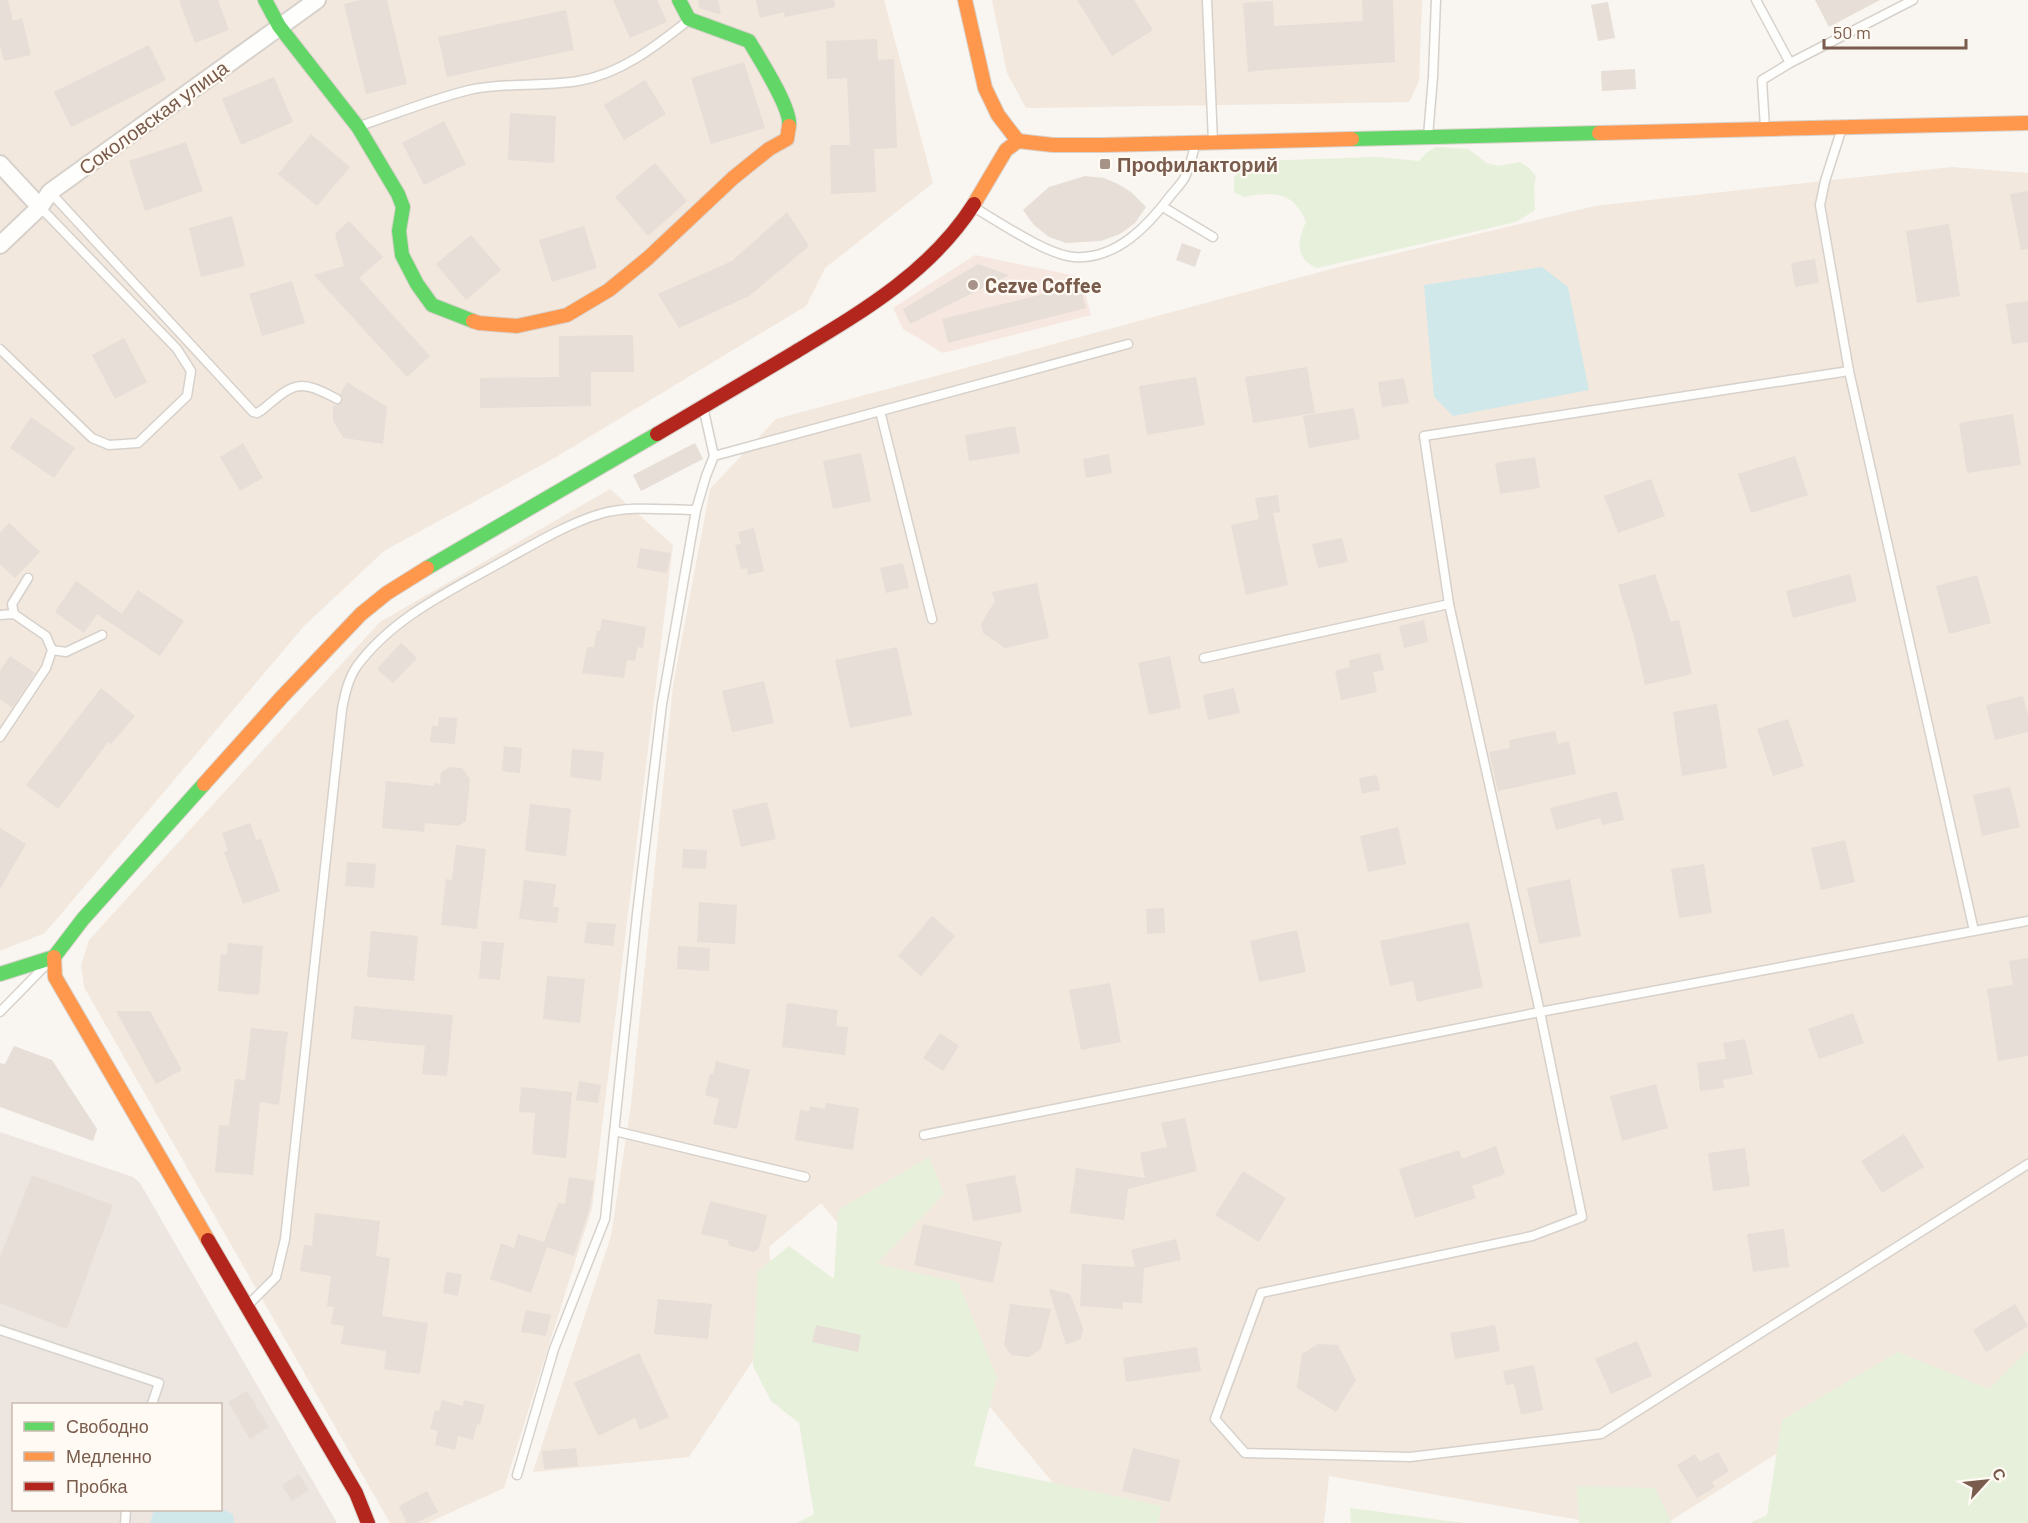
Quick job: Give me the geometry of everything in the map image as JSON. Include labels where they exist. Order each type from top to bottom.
[{"type":"street","points":[[265,0],[279,26],[358,127],[398,194],[403,207],[399,231],[402,255],[417,284],[432,305],[479,323],[517,326],[567,315],[609,290],[648,258],[733,177],[769,149],[787,139],[790,121],[782,100],[749,41],[690,19],[679,0]]},
{"type":"street","name":"Соколовская улица","points":[[0,245],[40,207],[50,192],[317,0]]},
{"type":"street","points":[[965,0],[985,88],[998,115],[1018,141]]},
{"type":"street","points":[[0,974],[54,957],[83,919],[273,707],[361,614],[387,593],[427,568],[860,313],[911,276],[945,243],[973,207],[1006,150],[1018,141],[1053,145],[1197,143],[2028,123]]},
{"type":"street","points":[[0,164],[40,207]]},
{"type":"street","points":[[54,957],[55,977],[356,1493],[368,1523]]},
{"type":"lane","points":[[1207,0],[1213,142]]},
{"type":"lane","points":[[1428,136],[1437,0]]},
{"type":"lane","points":[[1756,0],[1790,63]]},
{"type":"lane","points":[[1765,129],[1762,80],[1790,63],[1913,0]]},
{"type":"lane","points":[[358,127],[470,90],[580,81],[620,68],[661,42],[690,19]]},
{"type":"lane","points":[[1842,127],[1820,205],[1849,372],[1974,931]]},
{"type":"lane","points":[[973,207],[1048,249],[1073,257],[1095,255],[1117,247],[1136,235],[1163,207],[1185,177],[1197,143]]},
{"type":"lane","points":[[50,192],[253,412],[257,413],[262,410],[295,386],[316,387],[337,399]]},
{"type":"lane","points":[[0,349],[92,438],[109,445],[138,443],[187,396],[191,371],[177,349],[40,207]]},
{"type":"lane","points":[[1163,207],[1213,237]]},
{"type":"lane","points":[[714,456],[1128,344]]},
{"type":"lane","points":[[1849,372],[1424,436],[1449,604],[1540,1012],[1582,1217],[1532,1236],[1261,1293],[1215,1419],[1245,1453],[1410,1457],[1601,1434],[2028,1164]]},
{"type":"lane","points":[[517,1475],[554,1349],[605,1219],[662,704],[696,510],[714,456],[703,407]]},
{"type":"lane","points":[[880,411],[932,619]]},
{"type":"lane","points":[[248,1305],[276,1276],[285,1239],[342,709],[347,686],[356,667],[378,642],[419,609],[548,537],[600,514],[625,510],[696,510]]},
{"type":"lane","points":[[14,614],[12,604],[28,578]]},
{"type":"lane","points":[[1204,658],[1449,604]]},
{"type":"lane","points":[[0,615],[14,614],[46,636],[52,650],[46,668],[0,737]]},
{"type":"lane","points":[[52,650],[66,652],[102,635]]},
{"type":"lane","points":[[924,1135],[1540,1012],[2028,921]]},
{"type":"lane","points":[[0,1012],[54,957]]},
{"type":"lane","points":[[615,1131],[805,1177]]},
{"type":"lane","points":[[0,1330],[159,1383],[152,1403]]},
{"type":"shaded area","points":[[0,0],[884,0],[933,183],[825,268],[806,306],[556,457],[384,551],[304,626],[45,933],[0,951]]},
{"type":"shaded area","points":[[992,0],[1422,0],[1419,81],[1409,102],[1026,108],[1007,73]]},
{"type":"shaded area","points":[[1952,167],[2028,173],[2028,1523],[1860,1401],[1667,1523],[1597,1523],[1329,1476],[1324,1523],[1079,1523],[1078,1513],[821,1203],[769,1247],[776,1326],[689,1457],[533,1472],[611,1236],[631,1105],[673,686],[710,489],[776,419],[1335,268],[1595,206]]},
{"type":"shaded area","points":[[975,255],[1081,277],[1091,315],[943,353],[903,329],[893,308]]},
{"type":"shaded area","points":[[610,489],[673,545],[592,1208],[504,1488],[428,1523],[390,1523],[84,987],[81,965],[89,940],[380,622]]},
{"type":"shaded area","points":[[0,1132],[133,1177],[140,1183],[337,1523],[0,1523]]},
{"type":"green space","points":[[1436,147],[1468,149],[1487,163],[1498,166],[1520,162],[1536,176],[1535,210],[1516,222],[1317,268],[1305,260],[1301,254],[1301,236],[1306,222],[1295,204],[1289,199],[1273,194],[1244,197],[1234,192],[1234,178],[1239,169],[1250,167],[1259,161],[1376,157],[1419,161]]},
{"type":"green space","points":[[929,1157],[944,1194],[877,1264],[958,1282],[997,1377],[974,1466],[1162,1506],[1158,1523],[797,1523],[814,1514],[799,1423],[771,1401],[753,1366],[758,1271],[789,1246],[834,1279],[838,1210]]},
{"type":"green space","points":[[2028,1350],[2028,1523],[1750,1523],[1767,1515],[1782,1420],[1898,1352],[1989,1389]]},
{"type":"green space","points":[[1577,1486],[1655,1488],[1672,1523],[1579,1523]]},
{"type":"green space","points":[[1350,1508],[1464,1523],[1351,1523]]},
{"type":"water","points":[[1542,267],[1568,287],[1589,390],[1453,416],[1434,397],[1424,285]]},
{"type":"water","points":[[222,1509],[233,1514],[234,1523],[150,1523],[154,1511]]},
{"type":"building","points":[[0,0],[8,0],[13,21],[22,18],[31,55],[4,61],[0,45]]},
{"type":"building","points":[[179,0],[218,0],[229,30],[195,43]]},
{"type":"building","points":[[360,0],[387,0],[407,84],[366,94],[344,4]]},
{"type":"building","points":[[613,0],[657,0],[667,22],[630,38]]},
{"type":"building","points":[[698,0],[718,0],[721,13],[699,8]]},
{"type":"building","points":[[756,0],[834,0],[835,7],[785,17],[784,12],[760,18]]},
{"type":"building","points":[[1077,0],[1134,0],[1153,30],[1112,56]]},
{"type":"building","points":[[1362,0],[1393,0],[1395,62],[1248,72],[1243,3],[1273,1],[1274,26],[1363,21]]},
{"type":"building","points":[[1815,0],[1880,0],[1829,27]]},
{"type":"building","points":[[1608,2],[1615,38],[1598,41],[1591,5]]},
{"type":"building","points":[[566,10],[574,50],[447,77],[438,37]]},
{"type":"building","points":[[877,39],[878,60],[894,59],[897,148],[874,149],[876,192],[831,194],[830,145],[850,145],[847,78],[827,79],[826,41]]},
{"type":"building","points":[[149,45],[166,80],[71,127],[54,92]]},
{"type":"building","points":[[744,62],[765,128],[711,144],[691,78]]},
{"type":"building","points":[[1635,69],[1636,89],[1602,91],[1601,71]]},
{"type":"building","points":[[274,77],[293,122],[241,145],[222,99]]},
{"type":"building","points":[[645,80],[666,114],[624,140],[604,105]]},
{"type":"building","points":[[510,113],[556,116],[554,163],[508,160]]},
{"type":"building","points":[[444,121],[466,164],[424,185],[402,143]]},
{"type":"building","points":[[311,134],[350,167],[317,206],[278,174]]},
{"type":"building","points":[[186,142],[203,191],[145,211],[129,161]]},
{"type":"building","points":[[655,163],[687,201],[648,236],[615,197]]},
{"type":"building","points":[[1085,176],[1104,178],[1118,184],[1131,192],[1146,207],[1135,223],[1120,234],[1101,241],[1066,243],[1049,237],[1034,225],[1023,210],[1049,187]]},
{"type":"building","points":[[2028,191],[2028,249],[2021,250],[2010,194]]},
{"type":"building","points":[[787,212],[809,246],[749,296],[679,328],[658,294],[732,261]]},
{"type":"building","points":[[232,216],[245,266],[201,277],[189,228]]},
{"type":"building","points":[[349,221],[383,257],[359,278],[430,356],[407,377],[314,275],[344,266],[335,234]]},
{"type":"building","points":[[1949,224],[1960,296],[1917,303],[1906,231]]},
{"type":"building","points":[[584,226],[597,268],[552,282],[539,240]]},
{"type":"building","points":[[471,235],[501,270],[466,300],[436,264]]},
{"type":"building","points":[[1182,243],[1201,250],[1195,267],[1176,260]]},
{"type":"building","points":[[1815,259],[1819,283],[1795,287],[1791,263]]},
{"type":"building","points":[[978,264],[1009,275],[910,324],[903,309]]},
{"type":"building","points":[[292,281],[305,323],[262,336],[249,294]]},
{"type":"building","points":[[1080,285],[1086,308],[948,343],[942,319]]},
{"type":"building","points":[[2028,301],[2028,342],[2012,344],[2006,304]]},
{"type":"building","points":[[633,335],[634,372],[591,372],[591,406],[480,408],[480,378],[559,377],[559,336]]},
{"type":"building","points":[[124,338],[147,382],[115,399],[92,355]]},
{"type":"building","points":[[1307,367],[1315,413],[1253,423],[1245,377]]},
{"type":"building","points":[[1196,377],[1205,425],[1147,435],[1139,386]]},
{"type":"building","points":[[1404,378],[1409,403],[1382,407],[1378,382]]},
{"type":"building","points":[[347,382],[387,407],[383,444],[344,438],[333,421],[333,406],[342,402],[343,398],[340,394]]},
{"type":"building","points":[[1354,408],[1360,439],[1309,448],[1303,416]]},
{"type":"building","points":[[2013,414],[2021,465],[1967,473],[1959,423]]},
{"type":"building","points":[[31,417],[75,448],[54,478],[10,448]]},
{"type":"building","points":[[1015,426],[1020,453],[969,461],[965,435]]},
{"type":"building","points":[[243,443],[263,478],[240,491],[220,457]]},
{"type":"building","points":[[695,443],[703,459],[641,491],[633,475]]},
{"type":"building","points":[[861,453],[871,501],[833,509],[823,461]]},
{"type":"building","points":[[1109,454],[1112,473],[1086,478],[1083,459]]},
{"type":"building","points":[[1795,456],[1808,495],[1751,513],[1738,474]]},
{"type":"building","points":[[1535,457],[1540,488],[1500,494],[1495,463]]},
{"type":"building","points":[[1651,479],[1665,516],[1618,533],[1604,496]]},
{"type":"building","points":[[1278,495],[1280,512],[1273,513],[1288,585],[1246,595],[1231,525],[1259,519],[1255,498]]},
{"type":"building","points":[[9,523],[40,552],[15,578],[0,564],[0,533]]},
{"type":"building","points":[[754,528],[764,571],[748,575],[747,568],[741,569],[735,545],[741,544],[738,532]]},
{"type":"building","points":[[1342,538],[1348,562],[1318,568],[1312,544]]},
{"type":"building","points":[[640,548],[671,553],[667,573],[637,568]]},
{"type":"building","points":[[903,563],[909,588],[886,593],[880,568]]},
{"type":"building","points":[[1655,574],[1671,622],[1679,620],[1692,674],[1645,685],[1634,636],[1618,585]]},
{"type":"building","points":[[1850,574],[1857,601],[1793,618],[1786,591]]},
{"type":"building","points":[[1977,575],[1991,623],[1949,634],[1936,586]]},
{"type":"building","points":[[76,581],[122,614],[138,590],[184,621],[160,656],[97,614],[84,633],[55,612]]},
{"type":"building","points":[[1037,583],[1049,638],[1005,648],[983,633],[981,624],[995,601],[992,592]]},
{"type":"building","points":[[602,619],[646,627],[643,648],[638,647],[635,661],[627,660],[624,678],[582,673],[587,647],[594,647]]},
{"type":"building","points":[[1424,620],[1428,642],[1404,648],[1399,626]]},
{"type":"building","points":[[401,643],[417,658],[393,683],[377,669]]},
{"type":"building","points":[[897,647],[912,715],[850,728],[835,660]]},
{"type":"building","points":[[1380,653],[1384,670],[1373,672],[1377,692],[1341,700],[1335,671],[1350,667],[1349,660]]},
{"type":"building","points":[[10,656],[35,673],[12,708],[0,699],[0,671]]},
{"type":"building","points":[[1170,656],[1181,708],[1149,715],[1138,663]]},
{"type":"building","points":[[764,681],[774,723],[732,732],[722,691]]},
{"type":"building","points":[[101,688],[135,716],[111,744],[108,742],[58,809],[26,785]]},
{"type":"building","points":[[1234,688],[1240,713],[1208,720],[1203,695]]},
{"type":"building","points":[[2023,696],[2028,716],[2028,732],[1995,740],[1986,705]]},
{"type":"building","points":[[1717,704],[1727,768],[1682,776],[1673,712]]},
{"type":"building","points":[[439,717],[457,718],[455,744],[430,742],[432,726],[438,726]]},
{"type":"building","points":[[1788,719],[1804,766],[1773,776],[1757,729]]},
{"type":"building","points":[[1555,731],[1558,744],[1569,741],[1576,774],[1498,791],[1489,752],[1510,748],[1509,740]]},
{"type":"building","points":[[504,746],[522,748],[520,773],[502,771]]},
{"type":"building","points":[[572,749],[604,752],[601,781],[570,777]]},
{"type":"building","points":[[450,767],[462,768],[470,779],[466,821],[458,826],[425,823],[424,832],[382,828],[386,781],[434,786],[434,783],[440,784],[441,772]]},
{"type":"building","points":[[1377,775],[1380,790],[1362,794],[1359,778]]},
{"type":"building","points":[[2010,787],[2020,827],[1982,836],[1973,795]]},
{"type":"building","points":[[1617,791],[1624,820],[1602,825],[1600,818],[1556,830],[1550,808]]},
{"type":"building","points":[[767,802],[776,839],[741,847],[732,810]]},
{"type":"building","points":[[530,804],[571,809],[566,856],[525,851]]},
{"type":"building","points":[[250,823],[256,840],[261,839],[280,891],[243,904],[224,852],[228,851],[222,833]]},
{"type":"building","points":[[1398,827],[1406,864],[1368,872],[1360,836]]},
{"type":"building","points":[[0,828],[26,844],[0,889]]},
{"type":"building","points":[[1845,840],[1855,882],[1821,890],[1811,848]]},
{"type":"building","points":[[456,845],[486,849],[477,929],[441,925],[446,879],[452,880]]},
{"type":"building","points":[[683,849],[707,850],[706,869],[682,868]]},
{"type":"building","points":[[347,862],[376,864],[374,888],[345,886]]},
{"type":"building","points":[[1704,864],[1712,913],[1679,918],[1671,869]]},
{"type":"building","points":[[1570,879],[1581,936],[1539,944],[1527,888]]},
{"type":"building","points":[[524,880],[556,884],[553,907],[559,907],[557,923],[519,919]]},
{"type":"building","points":[[699,902],[737,905],[735,944],[697,942]]},
{"type":"building","points":[[1164,908],[1165,933],[1147,934],[1146,909]]},
{"type":"building","points":[[932,916],[955,936],[921,976],[898,956]]},
{"type":"building","points":[[587,922],[616,924],[613,946],[584,943]]},
{"type":"building","points":[[1469,922],[1483,987],[1417,1002],[1413,981],[1390,986],[1380,941]]},
{"type":"building","points":[[1297,930],[1306,972],[1259,982],[1250,941]]},
{"type":"building","points":[[371,931],[418,936],[414,981],[367,977]]},
{"type":"building","points":[[482,941],[504,943],[500,980],[479,978]]},
{"type":"building","points":[[228,943],[263,946],[259,995],[218,991],[221,954],[227,955]]},
{"type":"building","points":[[678,946],[710,948],[709,971],[677,969]]},
{"type":"building","points":[[2028,958],[2028,1056],[1998,1061],[1987,989],[2013,985],[2009,961]]},
{"type":"building","points":[[547,976],[585,979],[580,1023],[543,1019]]},
{"type":"building","points":[[1110,983],[1121,1042],[1081,1050],[1069,990]]},
{"type":"building","points":[[787,1003],[838,1010],[836,1026],[848,1027],[845,1055],[782,1047]]},
{"type":"building","points":[[354,1006],[453,1015],[447,1076],[422,1074],[425,1046],[351,1039]]},
{"type":"building","points":[[116,1011],[150,1011],[182,1070],[156,1084]]},
{"type":"building","points":[[1853,1013],[1864,1043],[1819,1059],[1808,1029]]},
{"type":"building","points":[[251,1028],[288,1032],[279,1105],[260,1102],[253,1175],[215,1172],[219,1125],[229,1126],[235,1079],[245,1080]]},
{"type":"building","points":[[940,1033],[959,1046],[943,1071],[923,1058]]},
{"type":"building","points":[[1745,1039],[1753,1074],[1723,1080],[1724,1088],[1700,1091],[1697,1063],[1726,1059],[1723,1043]]},
{"type":"building","points":[[14,1046],[52,1060],[97,1129],[93,1141],[0,1107],[0,1063],[5,1064]]},
{"type":"building","points":[[716,1061],[750,1070],[737,1129],[713,1124],[719,1099],[705,1095],[710,1073],[713,1074]]},
{"type":"building","points":[[579,1081],[601,1085],[598,1103],[576,1100]]},
{"type":"building","points":[[1656,1084],[1668,1128],[1622,1141],[1610,1096]]},
{"type":"building","points":[[521,1087],[572,1092],[566,1158],[532,1154],[535,1113],[519,1112]]},
{"type":"building","points":[[826,1103],[859,1108],[853,1150],[795,1140],[800,1110],[809,1111],[810,1106],[825,1109]]},
{"type":"building","points":[[1185,1118],[1197,1171],[1128,1189],[1124,1220],[1070,1213],[1076,1168],[1145,1178],[1140,1153],[1167,1147],[1161,1123]]},
{"type":"building","points":[[1904,1134],[1924,1167],[1882,1193],[1861,1161]]},
{"type":"building","points":[[1496,1146],[1505,1174],[1472,1186],[1476,1198],[1415,1218],[1399,1169],[1459,1150],[1462,1159]]},
{"type":"building","points":[[1745,1148],[1750,1186],[1713,1191],[1708,1153]]},
{"type":"building","points":[[1243,1171],[1286,1198],[1259,1242],[1215,1215]]},
{"type":"building","points":[[32,1175],[113,1205],[67,1329],[0,1303],[0,1257]]},
{"type":"building","points":[[1015,1175],[1022,1212],[973,1221],[966,1184]]},
{"type":"building","points":[[569,1177],[594,1181],[590,1207],[574,1256],[547,1247],[531,1293],[490,1279],[501,1243],[514,1248],[518,1234],[544,1242],[558,1203],[565,1204]]},
{"type":"building","points":[[710,1201],[767,1215],[759,1248],[754,1252],[730,1246],[727,1240],[701,1234]]},
{"type":"building","points":[[315,1213],[380,1221],[376,1256],[390,1258],[382,1316],[428,1323],[420,1374],[384,1369],[386,1351],[341,1344],[344,1326],[331,1324],[334,1307],[327,1306],[331,1276],[300,1271],[304,1245],[312,1246]]},
{"type":"building","points":[[923,1224],[1002,1242],[993,1283],[914,1265]]},
{"type":"building","points":[[1784,1229],[1789,1267],[1753,1272],[1747,1234]]},
{"type":"building","points":[[1176,1239],[1181,1260],[1144,1268],[1142,1303],[1123,1302],[1123,1309],[1080,1306],[1082,1264],[1135,1267],[1131,1250]]},
{"type":"building","points":[[446,1272],[462,1274],[458,1296],[443,1293]]},
{"type":"building","points":[[1049,1289],[1070,1294],[1083,1328],[1081,1339],[1066,1345]]},
{"type":"building","points":[[658,1299],[712,1304],[708,1339],[654,1334]]},
{"type":"building","points":[[1010,1304],[1051,1309],[1041,1349],[1029,1357],[1011,1355],[1004,1345]]},
{"type":"building","points":[[2015,1304],[2028,1326],[1986,1352],[1973,1330]]},
{"type":"building","points":[[526,1310],[551,1315],[546,1336],[521,1332]]},
{"type":"building","points":[[816,1325],[861,1335],[858,1352],[812,1342]]},
{"type":"building","points":[[1495,1325],[1500,1351],[1455,1359],[1450,1333]]},
{"type":"building","points":[[1637,1341],[1652,1376],[1611,1394],[1595,1359]]},
{"type":"building","points":[[1318,1344],[1338,1345],[1356,1380],[1336,1412],[1297,1388],[1302,1354]]},
{"type":"building","points":[[1197,1347],[1201,1371],[1126,1382],[1123,1358]]},
{"type":"building","points":[[639,1353],[669,1417],[640,1430],[635,1418],[598,1436],[574,1383]]},
{"type":"building","points":[[1534,1365],[1543,1410],[1521,1415],[1514,1384],[1506,1385],[1503,1371]]},
{"type":"building","points":[[247,1391],[269,1427],[250,1439],[228,1402]]},
{"type":"building","points":[[442,1400],[463,1406],[464,1400],[485,1405],[473,1440],[458,1436],[455,1450],[435,1445],[438,1431],[430,1429],[435,1410],[439,1411]]},
{"type":"building","points":[[576,1448],[578,1466],[544,1469],[542,1451]]},
{"type":"building","points":[[1133,1448],[1180,1460],[1170,1502],[1122,1491]]},
{"type":"building","points":[[1718,1452],[1729,1471],[1712,1482],[1715,1487],[1697,1498],[1677,1465],[1695,1454],[1700,1462]]},
{"type":"building","points":[[299,1474],[309,1490],[292,1501],[282,1485]]},
{"type":"building","points":[[427,1491],[438,1512],[416,1523],[407,1523],[399,1506]]},
{"type":"traffic: fast","points":[[265,0],[279,26],[358,127],[398,194],[403,207],[399,231],[402,255],[417,284],[432,305],[473,321]]},
{"type":"traffic: fast","points":[[679,0],[689,19],[749,41],[780,96],[789,118],[789,126]]},
{"type":"traffic: fast","points":[[1352,139],[1599,133]]},
{"type":"traffic: fast","points":[[427,568],[657,434]]},
{"type":"traffic: fast","points":[[0,974],[54,957],[83,919],[204,784]]},
{"type":"traffic: slow","points":[[965,0],[985,88],[998,115],[1018,141]]},
{"type":"traffic: slow","points":[[1599,133],[2028,123]]},
{"type":"traffic: slow","points":[[473,321],[517,326],[567,315],[609,290],[648,258],[733,178],[769,149],[787,139],[789,126]]},
{"type":"traffic: slow","points":[[974,204],[1006,150],[1018,141],[1053,145],[1103,145],[1352,139]]},
{"type":"traffic: slow","points":[[204,784],[361,614],[387,593],[427,568]]},
{"type":"traffic: slow","points":[[54,957],[55,977],[208,1240]]},
{"type":"traffic: jam","points":[[657,434],[818,339],[892,290],[937,251],[974,204]]},
{"type":"traffic: jam","points":[[208,1240],[356,1493],[368,1523]]},
{"type":"place","name":"Профилакторий","points":[[1105,164]]},
{"type":"place","name":"Cezve Coffee","points":[[973,285]]}]
